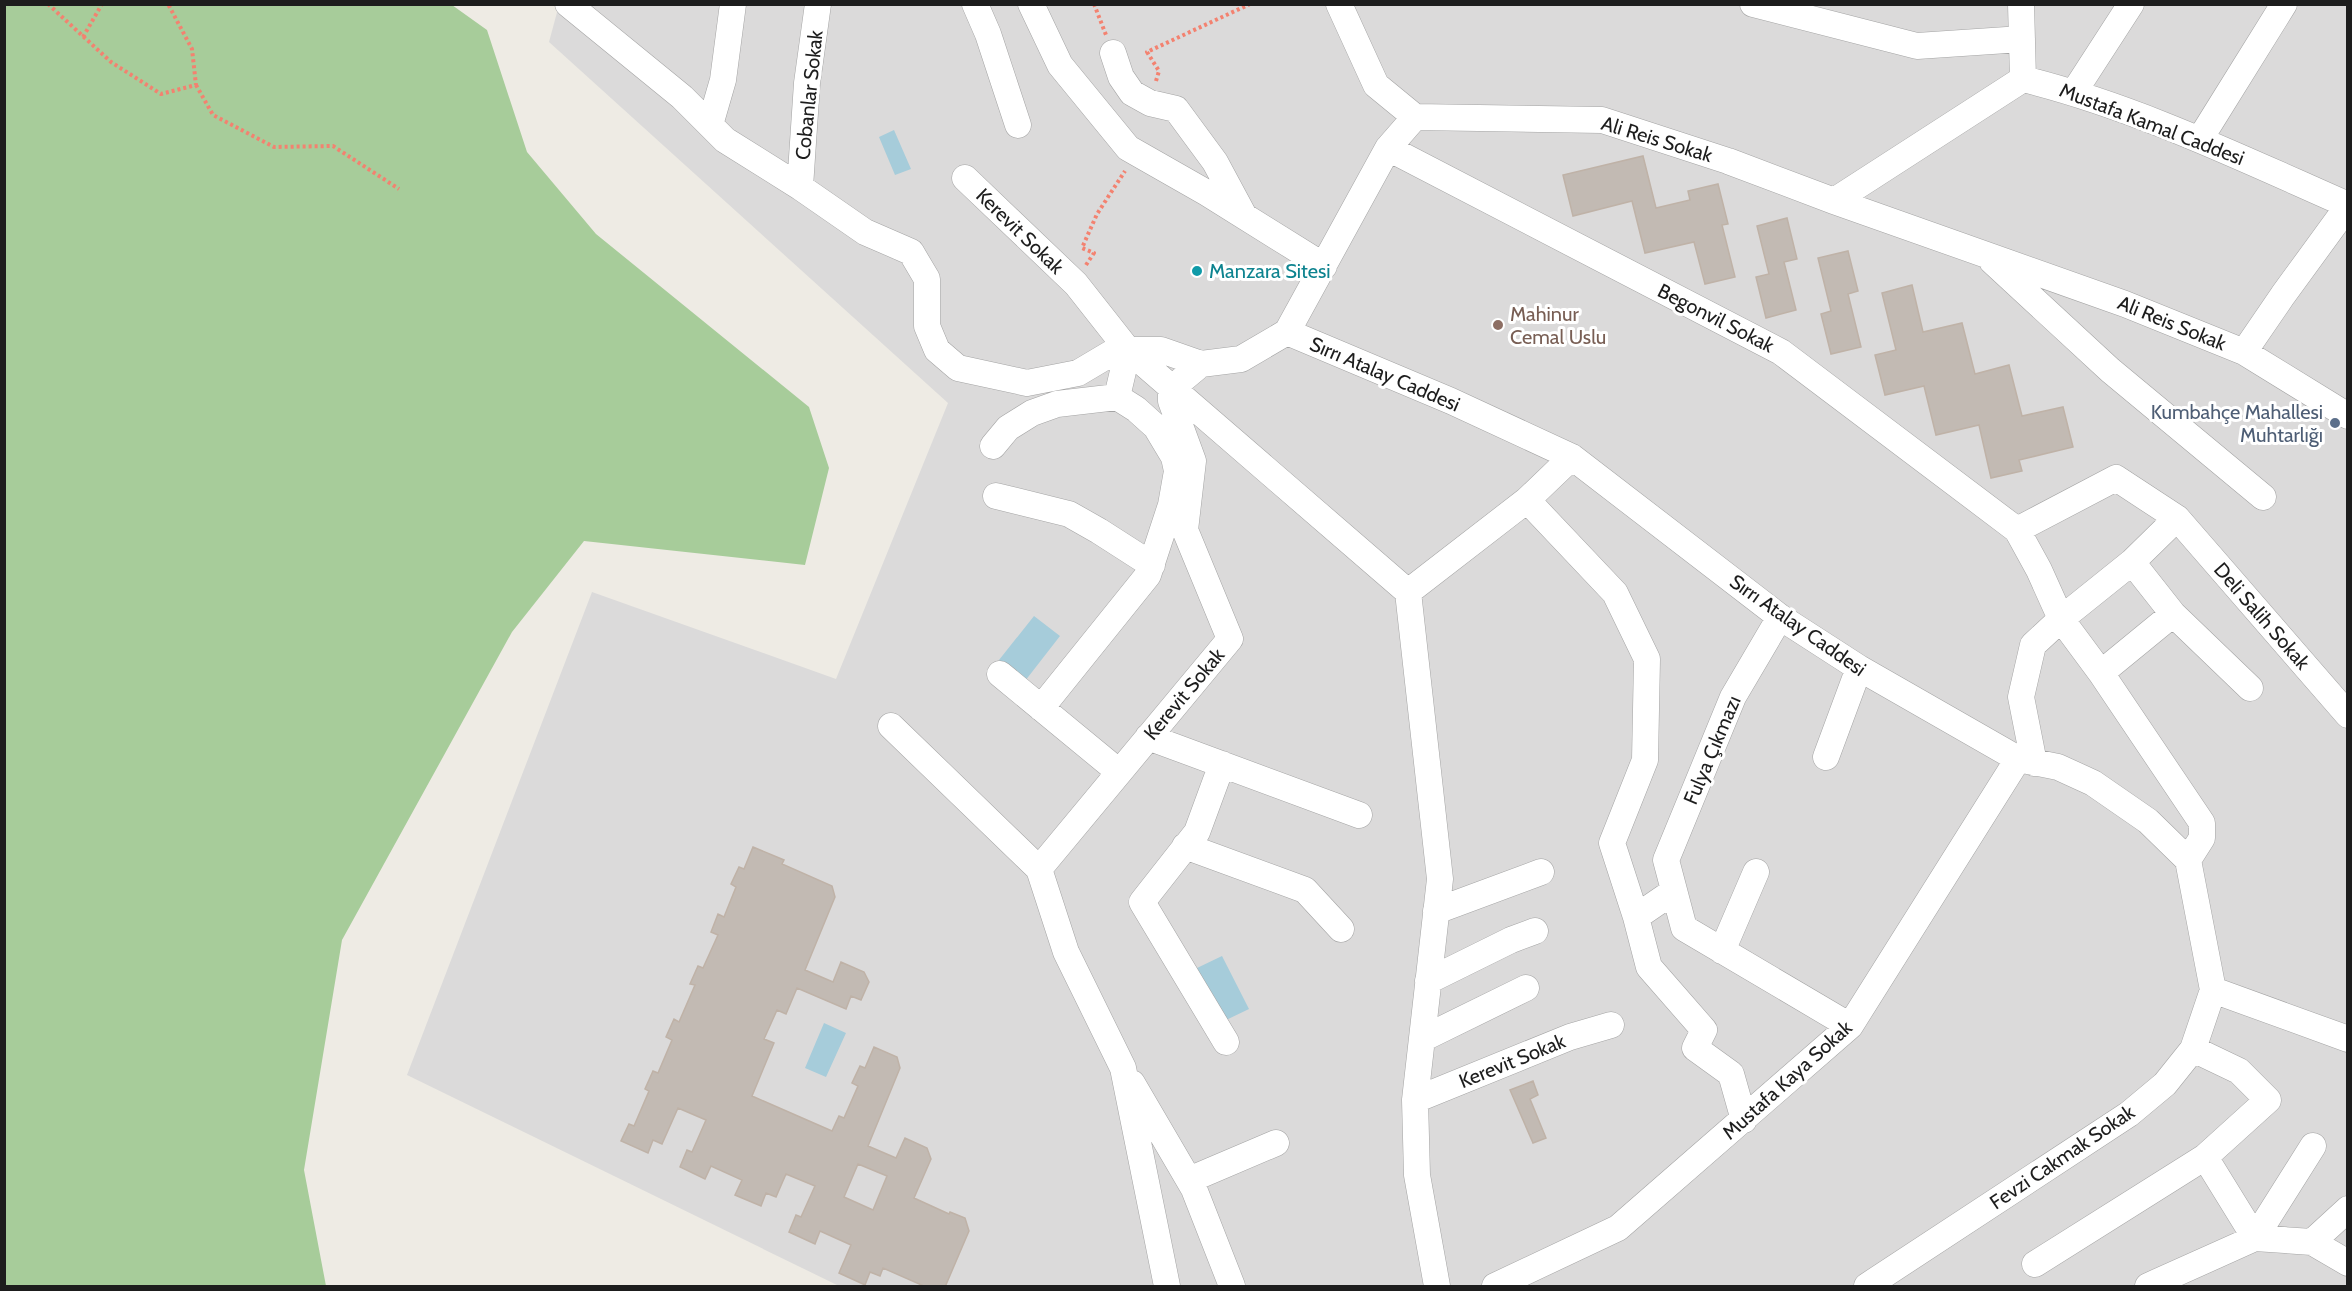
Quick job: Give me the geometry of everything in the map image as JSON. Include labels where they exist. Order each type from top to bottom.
[{"type":"street","points":[[568,4],[682,97],[725,140],[800,187],[865,232],[910,252],[927,279],[927,326],[937,350],[958,368],[1027,382],[1078,373],[1110,354],[1128,350],[1161,350],[1201,364],[1241,359],[1287,332],[1388,148],[1415,117],[1376,85],[1339,4]]},
{"type":"street","points":[[710,125],[723,80],[733,4]]},
{"type":"street","name":"Cobanlar Sokak","points":[[800,187],[807,83],[818,4]]},
{"type":"street","points":[[975,4],[988,34],[1018,125]]},
{"type":"street","points":[[1031,4],[1060,65],[1128,148],[1324,266]]},
{"type":"street","points":[[1753,4],[1917,46],[2022,39]]},
{"type":"street","points":[[1834,201],[2023,79],[2021,4]]},
{"type":"street","points":[[2074,92],[2131,4]]},
{"type":"street","points":[[2200,140],[2284,4]]},
{"type":"street","points":[[1113,53],[1121,77],[1132,93],[1150,103],[1176,109],[1215,162],[1244,216]]},
{"type":"street","name":"Mustafa Kamal Caddesi","points":[[2023,79],[2074,92],[2200,140],[2348,205]]},
{"type":"street","name":"Ali Reis Sokak","points":[[1415,117],[1602,120],[1728,161],[2125,304],[2244,352],[2348,416]]},
{"type":"street","name":"Begonvil Sokak","points":[[1388,148],[1781,352],[2017,530]]},
{"type":"street","name":"Kerevit Sokak","points":[[965,178],[1076,284],[1128,350],[1408,592]]},
{"type":"street","points":[[2244,352],[2348,205]]},
{"type":"street","name":"Ali Reis Sokak","points":[[1985,255],[2110,370],[2263,497]]},
{"type":"street","name":"Sırrı Atalay Caddesi","points":[[1287,332],[1451,401],[1572,457],[1780,617],[1859,668],[2026,761],[2058,767],[2093,783],[2148,821],[2188,860]]},
{"type":"street","points":[[1117,397],[1128,350]]},
{"type":"street","points":[[1171,389],[1201,364]]},
{"type":"street","name":"Kerevit Sokak","points":[[1039,869],[1230,639],[1185,530],[1193,461],[1171,401],[1171,389]]},
{"type":"street","points":[[993,446],[1008,428],[1032,413],[1057,404],[1117,397],[1136,409],[1156,427],[1174,457],[1177,471],[1171,505],[1148,574],[1041,708]]},
{"type":"street","points":[[1437,1287],[1417,1175],[1415,1100],[1440,879],[1408,592],[1527,500],[1572,457]]},
{"type":"street","name":"Deli Salih Sokak","points":[[2017,530],[2116,478],[2177,518],[2348,715]]},
{"type":"street","points":[[996,496],[1069,514],[1152,566]]},
{"type":"street","points":[[1527,500],[1615,593],[1647,659],[1645,760],[1612,843],[1636,917],[1649,967],[1704,1030],[1695,1048],[1731,1074],[1744,1120]]},
{"type":"street","points":[[2026,761],[2021,697],[2033,645],[2061,619],[2132,562],[2177,518]]},
{"type":"street","points":[[2017,530],[2039,570],[2061,619],[2101,673],[2202,823],[2202,838],[2188,860],[2213,990],[2348,1040]]},
{"type":"street","points":[[2132,562],[2173,614],[2250,688]]},
{"type":"street","points":[[2101,673],[2173,614]]},
{"type":"street","name":"Fulya Çıkmazı","points":[[1780,617],[1733,697],[1666,860],[1684,928],[1850,1026]]},
{"type":"street","points":[[1826,758],[1859,668]]},
{"type":"street","points":[[1000,674],[1119,772]]},
{"type":"street","points":[[891,726],[1039,869],[1066,952],[1123,1068],[1189,1180],[1232,1287]]},
{"type":"street","points":[[1148,737],[1359,814]]},
{"type":"street","name":"Mustafa Kaya Sokak","points":[[1495,1287],[1618,1228],[1850,1026],[2026,761]]},
{"type":"street","points":[[1222,764],[1197,832],[1142,902],[1226,1042]]},
{"type":"street","points":[[1185,846],[1305,890],[1341,929]]},
{"type":"street","points":[[1436,911],[1541,872]]},
{"type":"street","points":[[1722,951],[1756,872]]},
{"type":"street","points":[[1636,917],[1674,891]]},
{"type":"street","points":[[1428,981],[1511,940],[1535,931]]},
{"type":"street","points":[[1422,1039],[1526,988]]},
{"type":"street","name":"Fevzi Cakmak Sokak","points":[[1867,1287],[2129,1114],[2165,1084],[2193,1049],[2213,990]]},
{"type":"street","name":"Kerevit Sokak","points":[[1415,1100],[1570,1037],[1611,1025]]},
{"type":"street","points":[[2035,1264],[2205,1157],[2268,1100],[2239,1071],[2193,1049]]},
{"type":"street","points":[[1123,1068],[1167,1287]]},
{"type":"street","points":[[1189,1180],[1276,1143]]},
{"type":"street","points":[[2255,1238],[2313,1146]]},
{"type":"street","points":[[2205,1157],[2255,1238]]},
{"type":"street","points":[[2313,1242],[2348,1209]]},
{"type":"street","points":[[2148,1287],[2255,1238],[2313,1242],[2348,1263]]},
{"type":"path","points":[[48,4],[111,62],[161,94],[196,85]]},
{"type":"path","points":[[83,37],[102,4]]},
{"type":"path","points":[[168,4],[192,49],[196,85],[213,115],[274,147],[333,146],[399,189]]},
{"type":"path","points":[[1094,4],[1113,53]]},
{"type":"path","points":[[1159,71],[1147,52],[1250,4]]},
{"type":"path","points":[[1076,284],[1094,253],[1082,248],[1097,214],[1135,153]]},
{"type":"shaded area","points":[[559,5],[2347,5],[2347,1286],[839,1286],[407,1075],[592,592],[836,679],[948,403],[549,42]]},
{"type":"green space","points":[[5,4],[452,5],[487,30],[527,152],[596,234],[809,407],[829,468],[805,565],[584,541],[512,632],[342,940],[304,1170],[326,1286],[5,1286]]},
{"type":"water","points":[[894,130],[911,169],[895,175],[879,137]]},
{"type":"water","points":[[1034,616],[1060,636],[1025,681],[999,660]]},
{"type":"water","points":[[1222,956],[1249,1009],[1224,1021],[1197,968]]},
{"type":"water","points":[[824,1023],[846,1033],[826,1077],[805,1068]]},
{"type":"building","points":[[1643,156],[1656,208],[1690,200],[1688,191],[1718,184],[1728,224],[1722,225],[1735,277],[1705,284],[1694,242],[1645,253],[1632,201],[1573,216],[1563,175]]},
{"type":"building","points":[[1787,218],[1797,259],[1784,262],[1796,310],[1766,318],[1756,277],[1769,274],[1757,226]]},
{"type":"building","points":[[1848,251],[1858,291],[1848,294],[1861,347],[1831,354],[1821,314],[1831,311],[1818,258]]},
{"type":"building","points":[[1912,285],[1923,332],[1962,323],[1975,374],[2009,365],[2022,416],[2063,407],[2073,447],[2019,460],[2022,471],[1991,478],[1979,425],[1936,435],[1924,386],[1885,395],[1875,355],[1896,350],[1882,293]]},
{"type":"building","points":[[753,847],[784,860],[782,864],[832,886],[835,897],[805,970],[833,982],[841,962],[864,972],[869,982],[861,1000],[851,996],[846,1009],[797,988],[786,1014],[777,1010],[764,1039],[774,1043],[752,1096],[832,1131],[839,1116],[844,1118],[858,1086],[852,1083],[860,1066],[865,1068],[874,1047],[897,1057],[900,1068],[868,1146],[896,1158],[905,1138],[927,1148],[931,1159],[914,1198],[949,1214],[950,1212],[965,1218],[969,1231],[945,1287],[926,1287],[883,1268],[880,1276],[870,1272],[865,1285],[839,1273],[851,1245],[820,1231],[815,1244],[789,1232],[796,1215],[801,1217],[815,1186],[786,1174],[776,1197],[766,1193],[761,1206],[735,1195],[742,1180],[711,1166],[705,1179],[680,1167],[687,1150],[692,1152],[706,1120],[678,1108],[662,1144],[653,1140],[648,1153],[621,1141],[629,1124],[634,1126],[649,1091],[645,1089],[653,1071],[658,1073],[672,1040],[666,1037],[674,1019],[679,1022],[695,985],[690,984],[698,966],[703,968],[718,935],[711,932],[718,914],[724,917],[736,887],[731,884],[739,867],[744,869]],"holes":[[[858,1164],[887,1176],[873,1210],[844,1197]]]},
{"type":"building","points":[[1533,1081],[1538,1095],[1530,1099],[1546,1138],[1533,1143],[1510,1090]]},
{"type":"place","name":"Manzara Sitesi","points":[[1197,271]]},
{"type":"place","name":"Mahinur Cemal Uslu","points":[[1498,325]]},
{"type":"place","name":"Kumbahçe Mahallesi Muhtarlığı","points":[[2335,423]]}]
